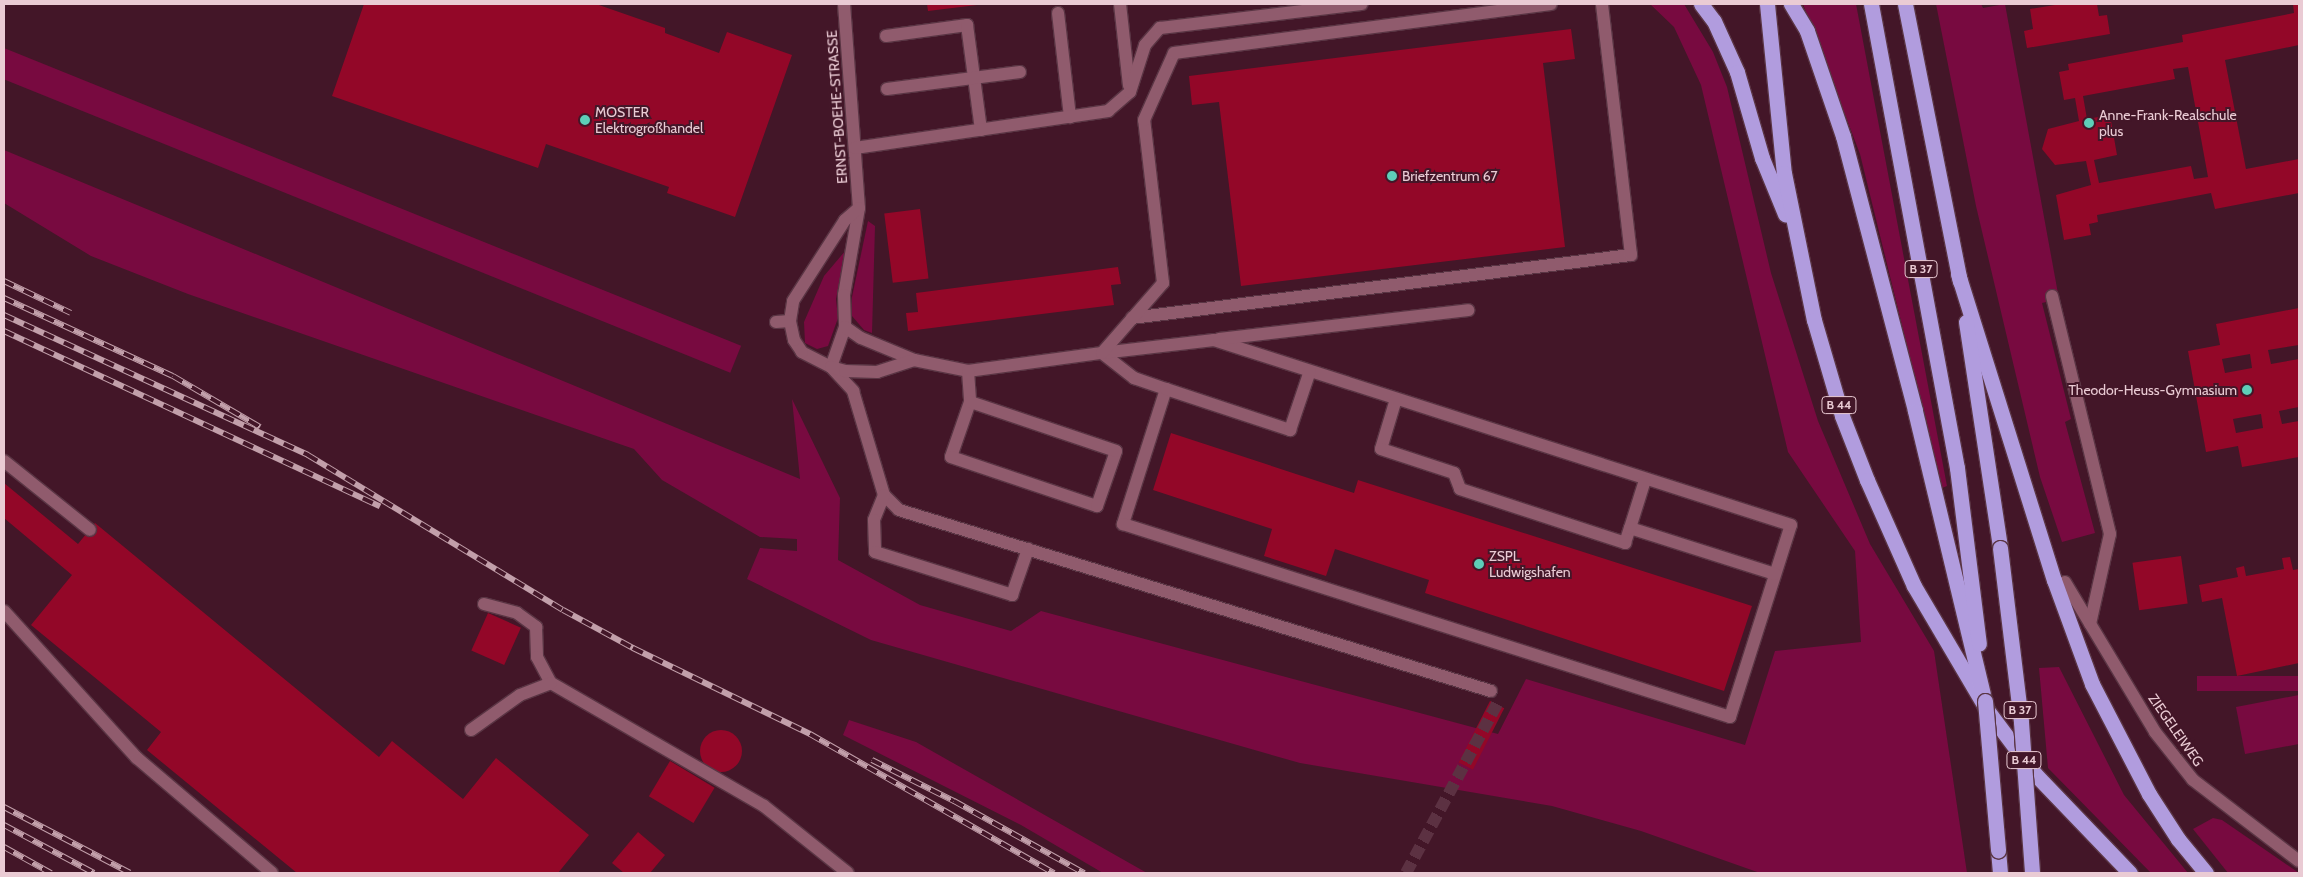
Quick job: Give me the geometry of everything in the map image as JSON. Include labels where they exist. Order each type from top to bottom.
[{"type":"highway","points":[[1701,4],[1714,21],[1737,72],[1762,158],[1799,248]]},
{"type":"highway","name":"B 44","points":[[1767,4],[1784,173],[1814,320],[1842,416],[1914,586],[1987,710],[2035,774],[2130,873]]},
{"type":"highway","points":[[1790,4],[1807,31],[1843,136],[1943,527],[1984,701]]},
{"type":"highway","name":"B 37","points":[[1871,4],[1943,385],[1966,535],[2000,873]]},
{"type":"highway","name":"B 37","points":[[1905,4],[1958,274],[2000,548],[2021,722],[2032,873]]},
{"type":"highway","points":[[1958,274],[2036,518],[2092,684],[2130,760],[2178,839],[2206,873]]},
{"type":"street","name":"ERNST-BOEHE-STRASSE","points":[[831,367],[845,327],[844,295],[859,208],[844,4]]},
{"type":"street","points":[[1120,4],[1130,92]]},
{"type":"street","points":[[855,148],[1108,111],[1130,92],[1145,45],[1160,28],[1295,8],[1362,4]]},
{"type":"street","points":[[1102,353],[1162,283],[1144,120],[1174,53],[1551,4]]},
{"type":"street","points":[[1132,318],[1630,255],[1602,4]]},
{"type":"street","points":[[1058,13],[1070,117]]},
{"type":"street","points":[[886,36],[967,25],[981,130]]},
{"type":"street","points":[[888,89],[1020,72]]},
{"type":"street","points":[[859,208],[845,220],[793,301],[790,321],[794,340],[802,352],[831,367],[845,371],[876,372],[914,360]]},
{"type":"street","points":[[2052,296],[2110,534],[2090,624]]},
{"type":"street","points":[[845,327],[861,338],[914,360],[968,370],[1468,310]]},
{"type":"street","points":[[776,322],[790,321]]},
{"type":"street","points":[[1166,389],[1123,524],[1730,717],[1791,525],[1645,480],[1214,340]]},
{"type":"street","points":[[1102,353],[1134,378],[1290,430],[1310,371]]},
{"type":"street","points":[[831,367],[853,391],[884,495],[899,510],[1491,691]]},
{"type":"street","points":[[968,370],[970,402],[951,457],[1097,506],[1116,452],[970,402]]},
{"type":"street","points":[[1396,399],[1381,449],[1454,473],[1460,490],[1625,543],[1645,480]]},
{"type":"street","points":[[4,462],[90,530]]},
{"type":"street","points":[[884,495],[874,520],[875,552],[1012,595],[1028,549]]},
{"type":"street","points":[[1630,528],[1775,574]]},
{"type":"street","name":"ZIEGELEIWEG","points":[[2065,582],[2155,732],[2193,780],[2299,861]]},
{"type":"street","points":[[484,604],[517,613],[536,627],[537,657],[551,683],[764,806],[848,873]]},
{"type":"street","points":[[4,611],[137,758],[272,873]]},
{"type":"street","points":[[471,730],[520,695],[551,683]]},
{"type":"shaded area","points":[[1650,4],[1684,4],[1713,52],[1727,87],[1771,273],[1818,421],[1870,544],[1934,651],[1967,873],[1760,873],[1641,831],[1552,806],[1300,763],[871,640],[747,579],[760,548],[797,551],[797,539],[760,537],[662,480],[634,449],[188,294],[91,256],[4,203],[4,150],[800,479],[792,399],[840,498],[838,560],[920,605],[1011,631],[1041,611],[1498,734],[1526,679],[1745,745],[1775,651],[1861,642],[1855,551],[1788,452],[1701,85],[1674,27]]},
{"type":"shaded area","points":[[1803,4],[1856,4],[1947,486],[1942,488],[1860,154]]},
{"type":"shaded area","points":[[1936,4],[1981,4],[1983,8],[2005,4],[2059,299],[2042,303],[2071,419],[2065,422],[2095,533],[2062,542],[2040,477],[1976,206]]},
{"type":"shaded area","points":[[4,48],[741,346],[730,373],[4,79]]},
{"type":"shaded area","points":[[868,221],[875,226],[872,333],[864,330],[852,316],[852,297]]},
{"type":"shaded area","points":[[846,250],[836,299],[838,318],[828,346],[817,349],[805,343],[804,322],[824,276]]},
{"type":"shaded area","points":[[2059,667],[2124,795],[2188,873],[2151,873],[2048,768],[2039,668]]},
{"type":"shaded area","points":[[2197,676],[2299,676],[2299,691],[2197,691]]},
{"type":"shaded area","points":[[2299,695],[2299,744],[2245,754],[2236,707]]},
{"type":"shaded area","points":[[849,720],[916,742],[1147,873],[1103,873],[1021,825],[843,735]]},
{"type":"shaded area","points":[[2213,818],[2222,820],[2299,873],[2228,873],[2193,829]]},
{"type":"building","name":"MOSTER Elektrogroßhandel","points":[[364,4],[596,4],[665,28],[665,33],[719,53],[727,32],[792,55],[735,217],[667,193],[669,187],[546,144],[538,168],[332,96]]},
{"type":"building","points":[[927,4],[977,4],[977,5],[928,11]]},
{"type":"building","points":[[2061,4],[2097,4],[2099,16],[2107,15],[2110,34],[2027,48],[2024,31],[2033,29],[2030,9]]},
{"type":"building","name":"Anne-Frank-Realschule plus","points":[[2293,4],[2299,4],[2299,45],[2225,60],[2246,169],[2299,159],[2299,193],[2215,209],[2211,193],[2097,215],[2098,222],[2089,224],[2091,235],[2064,240],[2056,195],[2091,185],[2086,161],[2055,165],[2042,149],[2048,129],[2079,121],[2075,98],[2064,100],[2059,72],[2069,70],[2068,64],[2183,42],[2182,35],[2294,13]],"holes":[[[2188,67],[2208,177],[2194,179],[2191,166],[2099,183],[2094,160],[2117,155],[2110,115],[2087,119],[2083,96],[2175,79],[2173,69]]]},
{"type":"building","name":"Briefzentrum 67","points":[[1571,29],[1575,59],[1543,63],[1565,247],[1241,286],[1219,102],[1192,105],[1189,76]]},
{"type":"building","points":[[920,209],[929,278],[893,283],[884,213]]},
{"type":"building","points":[[1118,267],[1121,284],[1111,285],[1114,305],[908,331],[906,313],[918,312],[916,293]]},
{"type":"building","name":"Theodor-Heuss-Gymnasium","points":[[2299,308],[2299,345],[2268,350],[2271,364],[2299,359],[2299,407],[2279,411],[2282,424],[2299,421],[2299,457],[2242,467],[2238,446],[2206,452],[2188,351],[2220,345],[2216,324]],"holes":[[[2250,354],[2252,368],[2225,373],[2222,359]],[[2261,414],[2263,428],[2236,433],[2233,419]]]},
{"type":"building","name":"ZSPL Ludwigshafen","points":[[1171,433],[1354,493],[1358,480],[1752,606],[1724,691],[1425,593],[1429,580],[1335,549],[1326,576],[1264,556],[1272,529],[1153,490]]},
{"type":"building","points":[[4,483],[78,544],[95,523],[379,757],[392,741],[463,799],[496,758],[589,835],[558,873],[297,873],[147,750],[161,732],[31,625],[72,575],[4,518]]},
{"type":"building","points":[[2181,556],[2188,604],[2139,610],[2132,563]]},
{"type":"building","points":[[2290,557],[2293,570],[2299,569],[2299,663],[2237,676],[2222,598],[2202,602],[2199,585],[2238,577],[2236,568],[2244,566],[2246,576],[2284,569],[2282,558]]},
{"type":"building","points":[[488,613],[521,628],[504,665],[471,650]]},
{"type":"building","points":[[1490,701],[1504,708],[1473,770],[1459,762]]},
{"type":"building","points":[[721,730],[729,732],[738,740],[742,751],[740,759],[732,768],[721,772],[713,770],[704,762],[700,751],[702,743],[710,734]]},
{"type":"building","points":[[670,761],[715,788],[693,823],[649,796]]},
{"type":"building","points":[[638,832],[665,855],[650,873],[624,873],[612,863]]},
{"type":"tunnel","points":[[1406,873],[1497,704]]},
{"type":"railway","points":[[4,281],[71,313]]},
{"type":"railway","points":[[4,298],[173,376],[260,427]]},
{"type":"railway","points":[[4,315],[308,455],[563,610],[633,648],[810,734],[1054,873]]},
{"type":"railway","points":[[4,331],[380,506]]},
{"type":"railway","points":[[872,760],[954,801],[1084,873]]},
{"type":"railway","points":[[4,807],[130,873]]},
{"type":"railway","points":[[4,825],[94,873]]},
{"type":"railway","points":[[4,847],[51,873]]},
{"type":"place","name":"MOSTER Elektrogroßhandel","points":[[585,120]]},
{"type":"place","name":"Anne-Frank-Realschule plus","points":[[2089,123]]},
{"type":"place","name":"Briefzentrum 67","points":[[1392,176]]},
{"type":"place","name":"Theodor-Heuss-Gymnasium","points":[[2247,390]]},
{"type":"place","name":"ZSPL Ludwigshafen","points":[[1479,564]]}]
